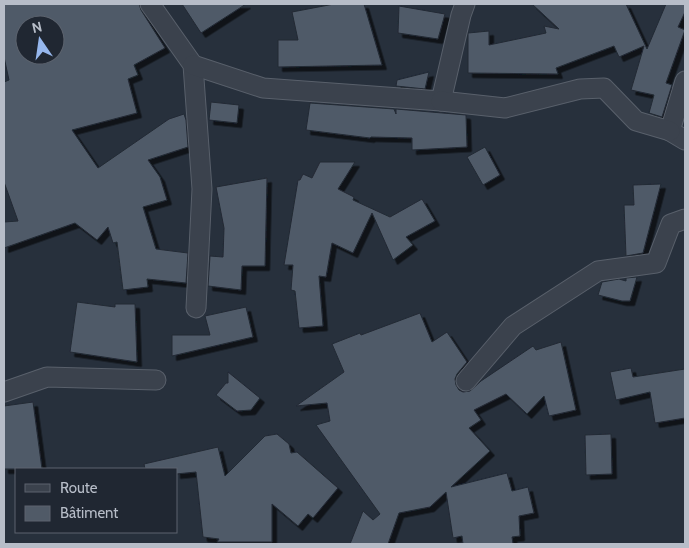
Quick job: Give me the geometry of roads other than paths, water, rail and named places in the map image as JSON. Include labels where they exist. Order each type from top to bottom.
[{"type":"street","points":[[150,4],[193,65],[202,189],[196,308]]},
{"type":"street","points":[[441,101],[465,4]]},
{"type":"street","points":[[193,65],[262,88],[441,101],[505,108],[580,88],[604,88],[636,121],[678,136],[685,82]]},
{"type":"street","points":[[466,381],[513,326],[598,271],[656,263],[671,224],[685,219]]},
{"type":"street","points":[[4,392],[47,377],[156,380]]}]
